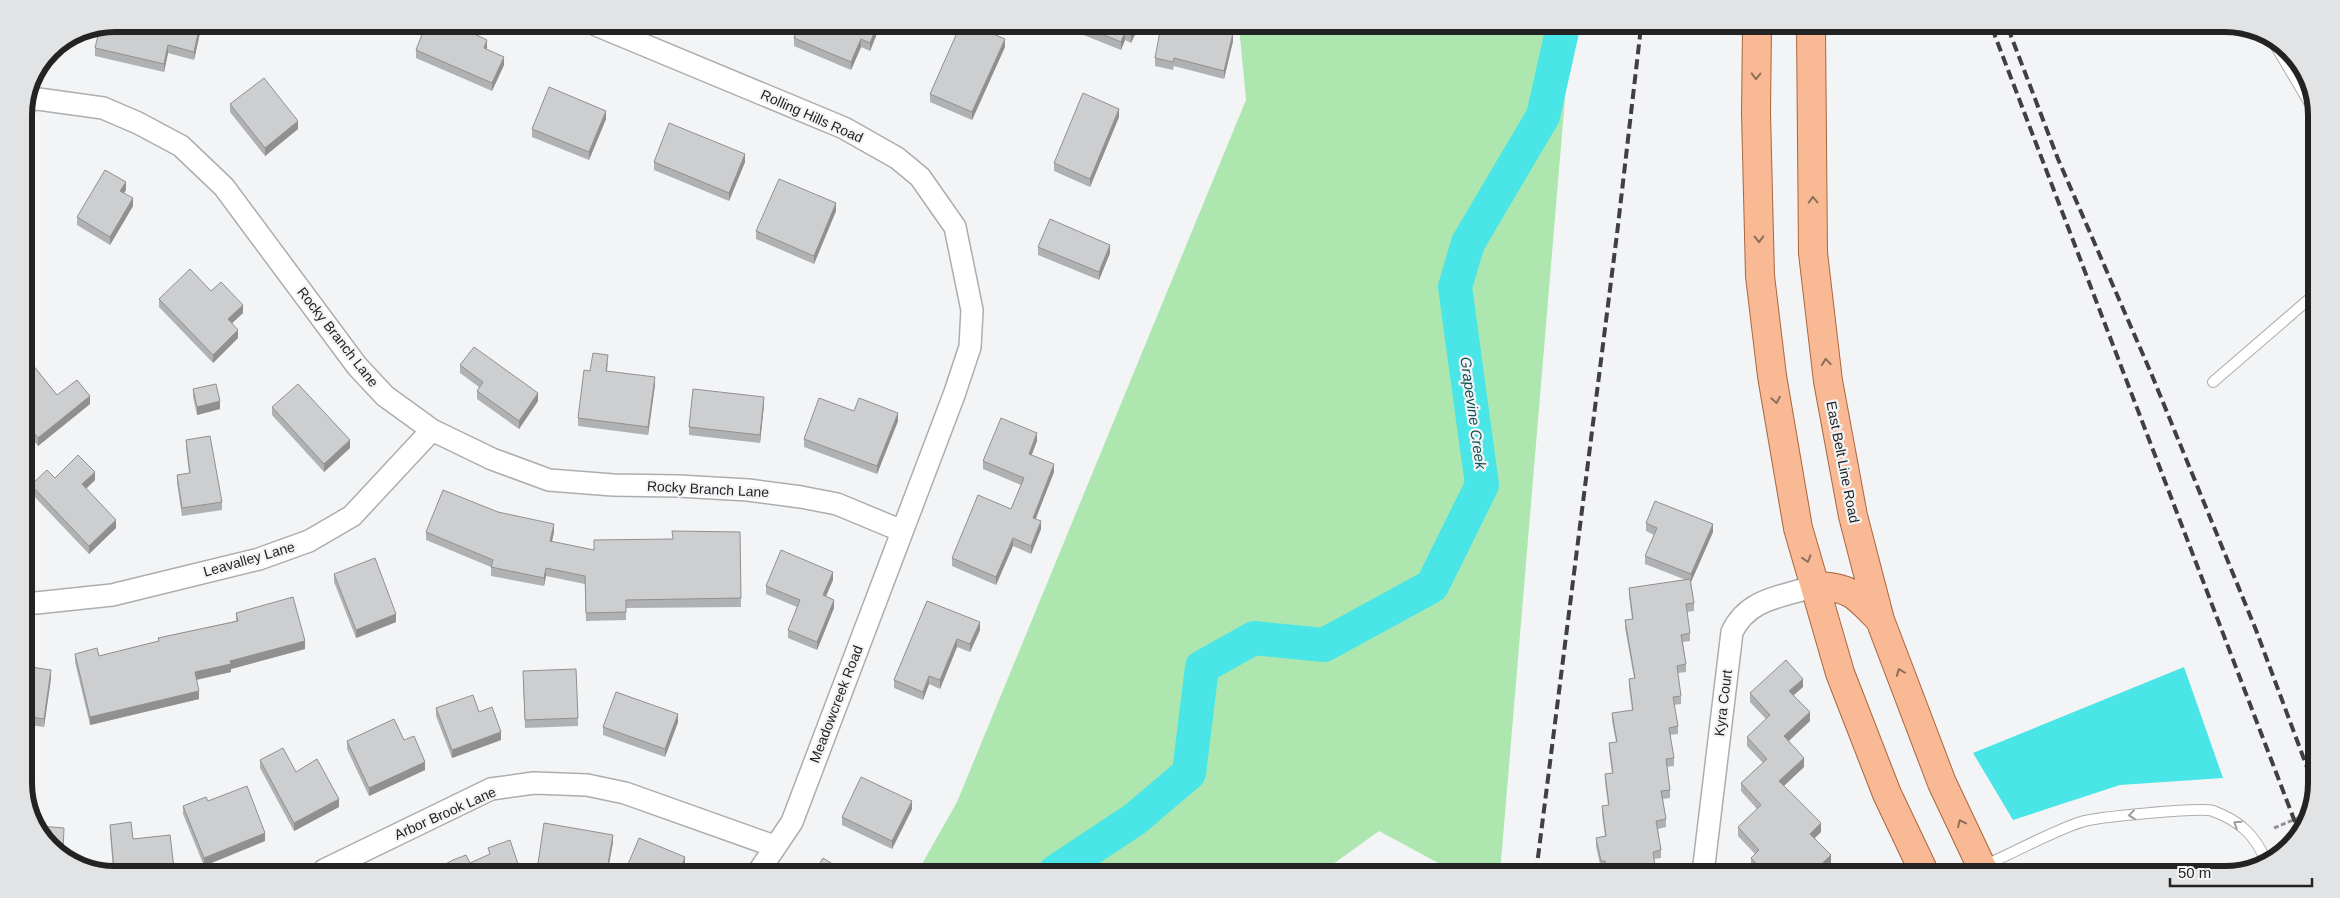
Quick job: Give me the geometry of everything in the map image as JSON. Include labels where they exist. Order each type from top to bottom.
[{"type":"main road","points":[[1757,32],[1756,113],[1760,276],[1772,376],[1796,518],[1840,674],[1887,794],[1921,866]]},
{"type":"main road","name":"East Belt Line Road","points":[[1811,32],[1814,253],[1828,381],[1853,516],[1880,620],[1942,783],[1978,866]]},
{"type":"main road","points":[[1815,586],[1838,587],[1851,593],[1880,620]]},
{"type":"street","name":"Rolling Hills Road","points":[[613,32],[844,128],[897,158],[920,177],[955,227],[972,310],[970,348],[902,531]]},
{"type":"street","name":"Rocky Branch Lane","points":[[34,99],[103,108],[138,122],[181,146],[224,187],[357,366],[385,396],[432,430],[492,459],[549,480],[613,485],[748,490],[801,496],[836,504],[902,531]]},
{"type":"street","name":"Leavalley Lane","points":[[33,603],[112,595],[259,559],[309,541],[352,516],[432,430]]},
{"type":"street","name":"Meadowcreek Road","points":[[762,866],[792,822],[902,531]]},
{"type":"street","name":"Kyra Court","points":[[1704,866],[1732,632],[1738,620],[1754,605],[1815,586]]},
{"type":"street","name":"Arbor Brook Lane","points":[[332,866],[491,790],[534,783],[587,784],[626,793],[774,846]]},
{"type":"lane","points":[[2282,56],[2305,96]]},
{"type":"lane","points":[[2213,382],[2307,301]]},
{"type":"lane","points":[[1990,866],[2082,821],[2139,814],[2211,810],[2240,823],[2260,848],[2263,856]]},
{"type":"path","points":[[2274,828],[2299,818]]},
{"type":"green space","points":[[1240,32],[1571,32],[1501,866],[1444,866],[1379,831],[1330,866],[921,866],[957,802],[1246,100]]},
{"type":"water","points":[[2184,667],[2223,778],[2120,785],[2013,820],[1973,753]]},
{"type":"building","points":[[116,32],[198,32],[194,52],[168,45],[164,64],[95,48],[98,35],[100,34]]},
{"type":"building","points":[[423,32],[470,32],[487,40],[484,48],[504,57],[492,83],[416,50]]},
{"type":"building","points":[[796,32],[875,32],[870,43],[861,39],[851,62],[794,38]]},
{"type":"building","points":[[957,32],[988,32],[1005,39],[972,112],[930,94]]},
{"type":"building","points":[[1097,32],[1125,32],[1121,42]]},
{"type":"building","points":[[1160,32],[1233,33],[1224,71],[1174,58],[1173,62],[1155,58]]},
{"type":"building","points":[[264,78],[298,121],[265,148],[230,104]]},
{"type":"building","points":[[549,87],[606,111],[589,152],[532,129]]},
{"type":"building","points":[[1083,93],[1119,109],[1090,179],[1054,163]]},
{"type":"building","points":[[669,123],[745,154],[729,193],[654,162]]},
{"type":"building","points":[[32,160],[33,160],[32,210]]},
{"type":"building","points":[[105,170],[126,182],[120,191],[133,198],[110,237],[77,217]]},
{"type":"building","points":[[779,179],[836,203],[814,256],[756,231]]},
{"type":"building","points":[[1050,219],[1110,245],[1099,272],[1038,247]]},
{"type":"building","points":[[190,269],[211,291],[221,282],[243,305],[228,319],[238,330],[213,355],[159,299]]},
{"type":"building","points":[[474,347],[538,393],[519,421],[477,391],[483,382],[460,365]]},
{"type":"building","points":[[593,353],[608,355],[606,371],[655,377],[648,427],[578,418],[584,370],[590,371]]},
{"type":"building","points":[[32,364],[57,395],[77,380],[90,396],[38,438],[32,431]]},
{"type":"building","points":[[216,384],[220,401],[197,407],[193,389]]},
{"type":"building","points":[[298,384],[350,440],[324,464],[272,407]]},
{"type":"building","points":[[693,389],[764,397],[760,435],[689,427]]},
{"type":"building","points":[[819,398],[854,411],[859,398],[898,413],[877,466],[804,439]]},
{"type":"building","points":[[1001,418],[1037,433],[1029,454],[1054,464],[1033,518],[1041,521],[1031,546],[1013,538],[996,577],[952,558],[978,495],[1011,509],[1024,478],[983,461]]},
{"type":"building","points":[[210,436],[222,502],[182,508],[177,475],[190,473],[186,440]]},
{"type":"building","points":[[78,455],[95,472],[82,484],[116,520],[89,546],[33,487],[33,484],[47,470],[55,478]]},
{"type":"building","points":[[443,490],[498,512],[554,524],[550,541],[594,550],[594,540],[673,539],[672,531],[740,532],[741,598],[626,600],[626,612],[586,613],[585,576],[546,568],[544,578],[491,567],[493,560],[426,532]]},
{"type":"building","points":[[1655,501],[1713,524],[1691,574],[1645,556],[1657,528],[1646,523]]},
{"type":"building","points":[[781,550],[833,572],[823,595],[834,600],[817,642],[788,630],[800,600],[766,586]]},
{"type":"building","points":[[375,558],[396,614],[356,630],[334,574]]},
{"type":"building","points":[[1690,579],[1694,603],[1686,604],[1690,633],[1681,635],[1686,664],[1677,666],[1681,696],[1673,697],[1678,726],[1669,728],[1674,758],[1666,759],[1670,790],[1661,791],[1666,819],[1656,821],[1661,850],[1653,852],[1655,866],[1606,866],[1605,861],[1601,861],[1596,838],[1606,836],[1602,806],[1609,805],[1605,774],[1613,773],[1609,743],[1617,742],[1612,713],[1633,710],[1629,679],[1635,678],[1625,620],[1633,619],[1629,588]]},
{"type":"building","points":[[293,597],[305,641],[230,661],[231,664],[195,672],[199,691],[90,717],[75,654],[97,648],[99,656],[159,641],[158,638],[238,621],[236,613]]},
{"type":"building","points":[[927,601],[980,622],[970,644],[957,639],[940,680],[929,676],[923,692],[894,680]]},
{"type":"building","points":[[1786,660],[1803,679],[1789,691],[1810,712],[1784,736],[1804,758],[1779,781],[1821,823],[1810,834],[1831,855],[1819,866],[1758,866],[1751,858],[1759,850],[1738,827],[1761,805],[1741,783],[1767,759],[1747,737],[1770,715],[1750,693]]},
{"type":"building","points":[[33,667],[51,670],[44,719],[33,717]]},
{"type":"building","points":[[576,669],[578,718],[525,720],[523,671]]},
{"type":"building","points":[[616,692],[678,714],[665,749],[603,727]]},
{"type":"building","points":[[473,695],[479,712],[492,707],[501,732],[452,750],[436,708]]},
{"type":"building","points":[[394,719],[404,740],[414,736],[425,762],[369,788],[347,741]]},
{"type":"building","points":[[283,748],[296,772],[317,759],[339,799],[294,823],[260,760]]},
{"type":"building","points":[[861,777],[912,801],[892,841],[842,817]]},
{"type":"building","points":[[247,786],[265,833],[204,858],[183,806],[206,797],[208,801]]},
{"type":"building","points":[[131,822],[133,839],[170,835],[174,866],[114,866],[110,825]]},
{"type":"building","points":[[544,823],[613,835],[608,866],[538,866]]},
{"type":"building","points":[[46,826],[64,828],[63,846]]},
{"type":"building","points":[[639,838],[685,857],[682,866],[627,866]]},
{"type":"building","points":[[510,840],[519,866],[442,866],[466,855],[470,863],[490,854],[488,848]]},
{"type":"building","points":[[823,858],[836,866],[818,866]]},
{"type":"waterway","name":"Grapevine Creek","points":[[1064,866],[1135,819],[1189,773],[1202,667],[1254,638],[1324,645],[1432,586],[1482,485],[1455,287],[1468,243],[1543,116],[1562,32]]},
{"type":"railway","points":[[1537,866],[1617,234],[1640,32]]},
{"type":"railway","points":[[1994,32],[2296,824]]},
{"type":"railway","points":[[2010,32],[2058,159],[2151,373],[2256,630],[2308,770]]}]
